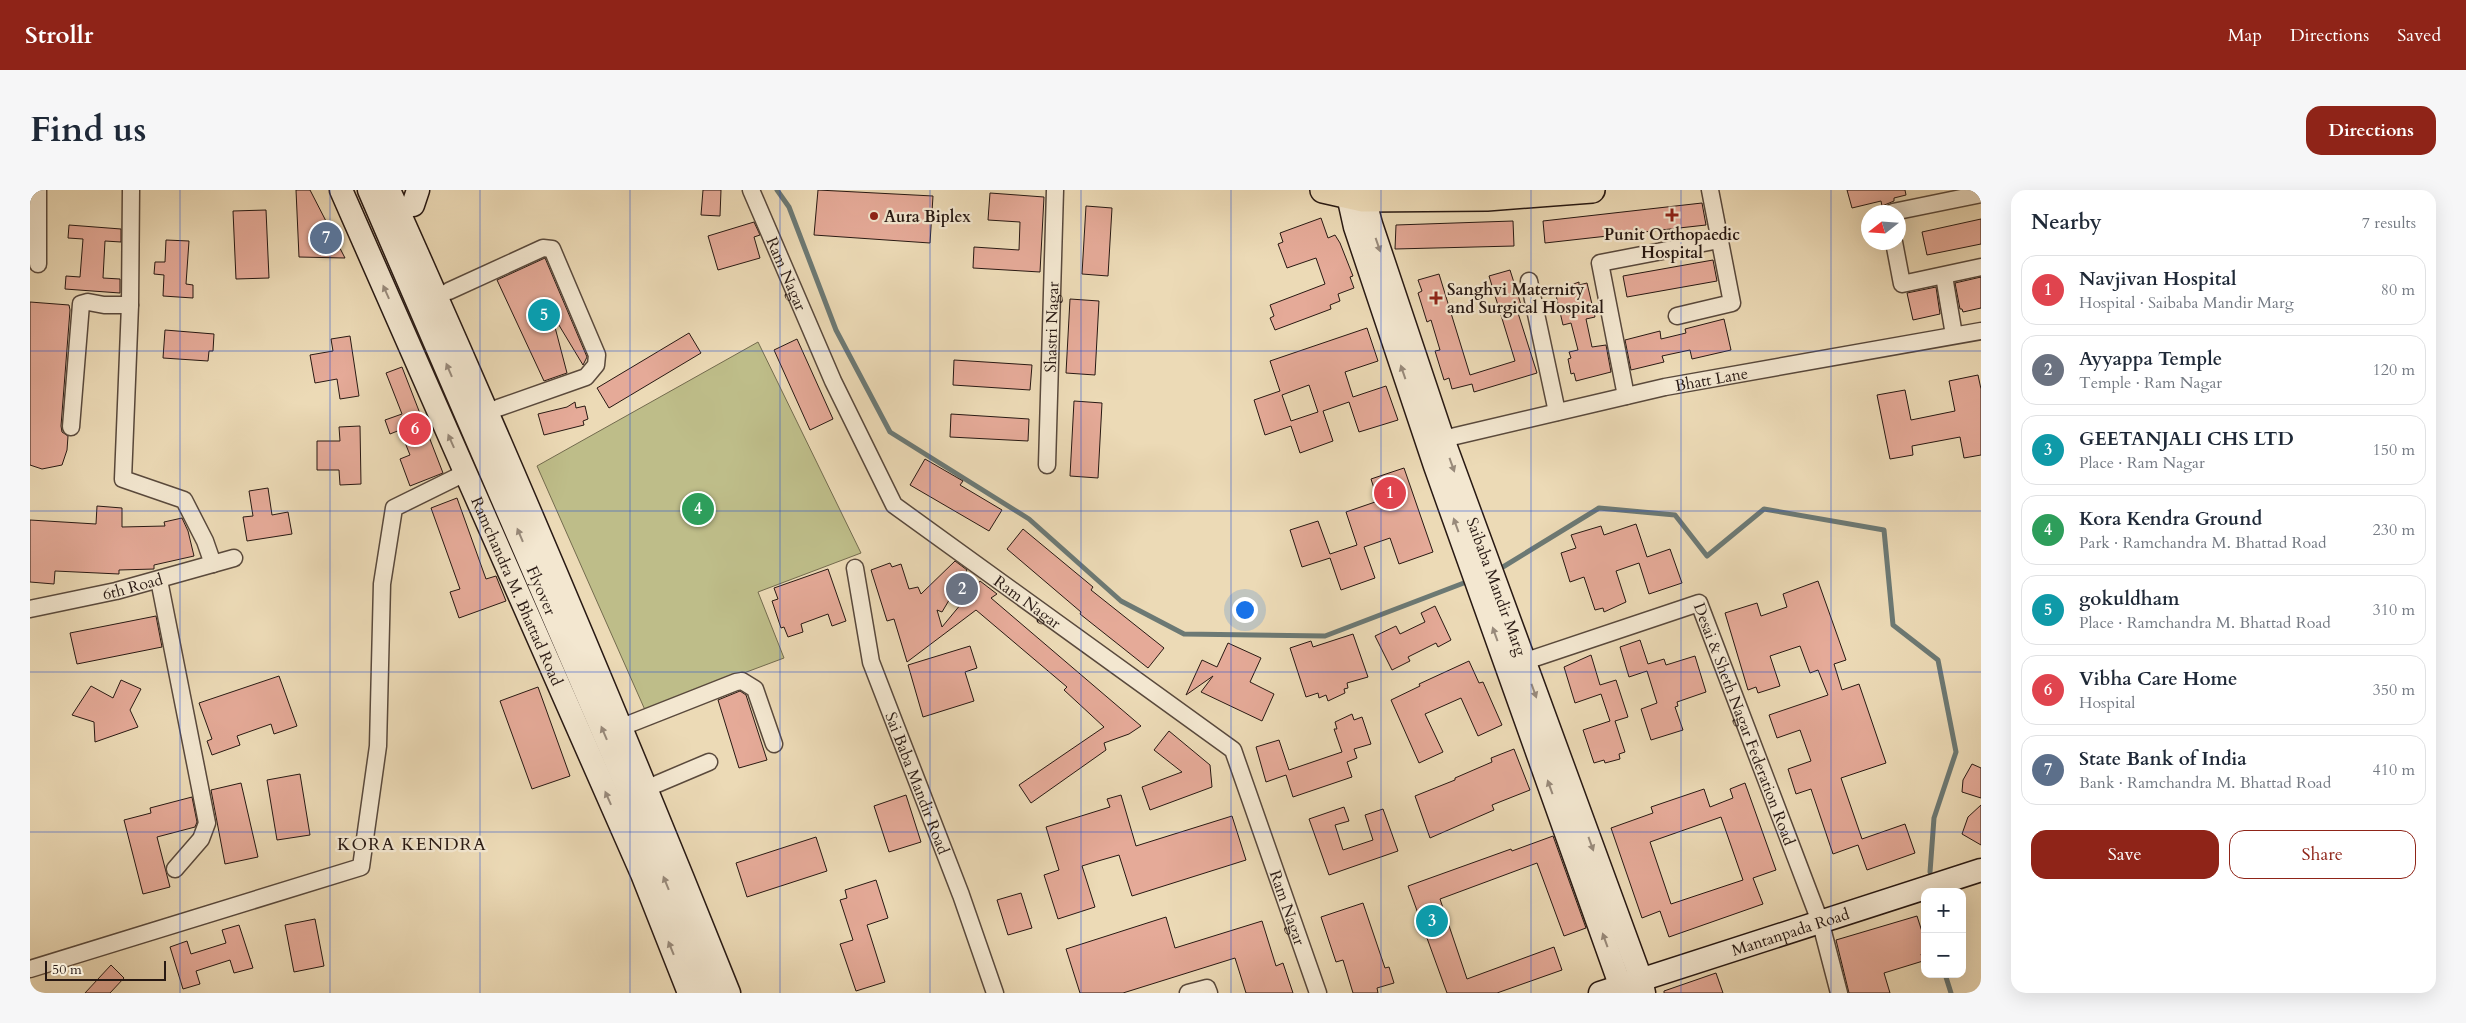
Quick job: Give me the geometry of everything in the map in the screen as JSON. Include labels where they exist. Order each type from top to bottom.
[{"type":"main road","name":"Ramchandra M. Bhattad Road","points":[[341,190],[642,874],[689,993]]},
{"type":"main road","name":"Flyover","points":[[370,190],[614,758],[711,993]]},
{"type":"main road","name":"Flyover","points":[[389,190],[472,374],[730,993]]},
{"type":"main road","points":[[1323,190],[1355,194],[1487,198],[1592,190]]},
{"type":"main road","name":"Saibaba Mandir Marg","points":[[1355,194],[1443,439],[1483,575]]},
{"type":"main road","name":"Saibaba Mandir Marg","points":[[1355,194],[1355,227],[1432,457],[1483,575],[1632,988]]},
{"type":"main road","points":[[413,195],[449,291],[745,993]]},
{"type":"main road","name":"Mantanpada Road","points":[[1600,993],[1632,988],[1981,870]]},
{"type":"street","points":[[38,190],[38,264]]},
{"type":"street","points":[[131,190],[130,305],[123,479],[184,500],[205,541],[213,564]]},
{"type":"street","name":"Ram Nagar","points":[[751,190],[833,381],[894,505],[1233,750],[1318,993]]},
{"type":"street","name":"Shastri Nagar","points":[[1047,465],[1055,190]]},
{"type":"street","points":[[1678,316],[1732,303],[1710,190]]},
{"type":"street","points":[[1906,209],[1981,194]]},
{"type":"street","points":[[1626,396],[1600,263],[1719,240]]},
{"type":"street","points":[[449,291],[543,248],[552,249],[597,355],[596,365],[586,377],[498,408]]},
{"type":"street","points":[[1896,250],[1902,284],[1981,267]]},
{"type":"street","points":[[1944,276],[1954,335]]},
{"type":"street","points":[[1529,281],[1557,412]]},
{"type":"street","points":[[72,427],[81,304],[88,302],[104,305],[130,305]]},
{"type":"street","name":"Bhatt Lane","points":[[1443,439],[1664,387],[1981,331]]},
{"type":"street","points":[[30,969],[361,867],[378,746],[382,584],[394,508],[465,474]]},
{"type":"street","name":"6th Road","points":[[30,609],[116,591],[234,558]]},
{"type":"street","name":"Sai Baba Mandir Road","points":[[855,568],[871,662],[961,895],[995,993]]},
{"type":"street","points":[[159,580],[207,822],[201,839],[175,869]]},
{"type":"street","name":"Desai & Sheth Nagar Federation Road","points":[[1516,666],[1699,603],[1821,924]]},
{"type":"street","points":[[632,723],[742,681],[755,689],[774,744]]},
{"type":"street","points":[[657,784],[709,762]]},
{"type":"street","points":[[1821,924],[1839,993]]},
{"type":"street","points":[[1188,993],[1207,988],[1209,993]]},
{"type":"shaded area","points":[[758,342],[861,553],[758,592],[784,658],[645,710],[537,466]]},
{"type":"building","points":[[296,190],[310,190],[345,258],[299,257]]},
{"type":"building","points":[[703,190],[721,190],[720,216],[701,215]]},
{"type":"building","name":"Aura Biplex","points":[[818,190],[933,196],[930,243],[814,235]]},
{"type":"building","points":[[1847,190],[1905,190],[1906,195],[1894,198],[1894,201],[1884,205],[1882,205],[1881,201],[1852,208]]},
{"type":"building","points":[[990,193],[1044,197],[1040,272],[973,268],[974,247],[1019,250],[1020,222],[988,220]]},
{"type":"building","points":[[1702,203],[1706,225],[1545,243],[1543,221]]},
{"type":"building","points":[[1086,206],[1112,208],[1108,276],[1082,274]]},
{"type":"building","points":[[266,210],[269,278],[236,279],[233,211]]},
{"type":"building","points":[[1321,218],[1328,238],[1335,235],[1340,243],[1353,276],[1350,277],[1354,288],[1338,294],[1340,301],[1330,305],[1331,309],[1275,330],[1270,318],[1274,316],[1270,305],[1325,284],[1316,258],[1287,268],[1278,244],[1283,242],[1280,233]]},
{"type":"building","points":[[1981,219],[1981,244],[1927,255],[1922,232]]},
{"type":"building","points":[[1513,221],[1514,246],[1395,249],[1396,225]]},
{"type":"building","points":[[754,222],[760,235],[754,237],[760,258],[718,270],[708,236]]},
{"type":"building","points":[[69,225],[121,229],[121,242],[105,241],[103,278],[120,279],[120,293],[65,289],[66,276],[80,277],[83,239],[68,238]]},
{"type":"building","points":[[166,240],[189,241],[186,284],[193,285],[193,298],[163,296],[164,275],[154,274],[155,262],[165,262]]},
{"type":"building","points":[[545,258],[587,357],[583,365],[551,312],[567,373],[544,381],[497,280]]},
{"type":"building","points":[[1713,260],[1717,281],[1627,297],[1623,276]]},
{"type":"building","points":[[1510,270],[1523,311],[1518,313],[1537,373],[1474,392],[1472,384],[1452,389],[1449,378],[1444,380],[1435,351],[1440,350],[1431,320],[1427,322],[1418,293],[1422,291],[1418,280],[1439,274],[1470,375],[1515,361],[1489,276]]},
{"type":"building","points":[[1981,277],[1981,308],[1963,312],[1960,309],[1955,283]]},
{"type":"building","points":[[1579,282],[1579,285],[1587,283],[1595,317],[1586,319],[1592,347],[1606,345],[1611,372],[1576,381],[1574,373],[1571,374],[1568,359],[1571,358],[1569,352],[1578,350],[1571,323],[1563,325],[1555,291]]},
{"type":"building","points":[[1936,287],[1940,314],[1913,320],[1907,293]]},
{"type":"building","points":[[1070,299],[1099,301],[1095,375],[1066,373]]},
{"type":"building","points":[[30,302],[69,305],[70,310],[61,426],[62,432],[68,436],[67,450],[62,465],[42,469],[30,465]]},
{"type":"building","points":[[1724,319],[1731,350],[1692,359],[1690,350],[1662,356],[1664,362],[1631,370],[1625,340],[1660,331],[1661,339],[1686,333],[1685,329]]},
{"type":"building","points":[[1367,328],[1378,361],[1345,372],[1353,397],[1386,386],[1398,420],[1359,432],[1349,402],[1323,411],[1333,441],[1300,453],[1291,426],[1265,435],[1254,400],[1280,391],[1270,361]],"holes":[[[1309,385],[1318,412],[1291,421],[1282,395]]]},
{"type":"building","points":[[165,330],[214,334],[213,351],[209,351],[208,361],[163,358]]},
{"type":"building","points":[[689,333],[701,353],[609,408],[597,388]]},
{"type":"building","points":[[350,336],[359,396],[340,399],[337,379],[315,383],[310,355],[333,351],[331,339]]},
{"type":"building","points":[[797,339],[833,419],[810,430],[774,350]]},
{"type":"building","points":[[954,360],[1032,365],[1030,390],[953,385]]},
{"type":"building","points":[[402,367],[443,473],[410,486],[400,459],[410,455],[400,430],[390,434],[385,420],[402,414],[386,373]]},
{"type":"building","points":[[1978,375],[1981,389],[1981,455],[1964,458],[1960,437],[1912,446],[1913,455],[1890,459],[1877,395],[1905,390],[1911,420],[1955,411],[1949,381]]},
{"type":"building","points":[[1074,401],[1102,403],[1098,478],[1070,476]]},
{"type":"building","points":[[575,402],[576,408],[585,406],[588,419],[583,421],[584,425],[544,435],[538,414],[567,407]]},
{"type":"building","points":[[951,414],[1029,419],[1028,441],[950,437]]},
{"type":"building","points":[[360,426],[361,484],[340,485],[339,470],[317,470],[317,441],[340,441],[339,427]]},
{"type":"building","points":[[925,459],[963,481],[960,485],[1002,510],[989,531],[910,485]]},
{"type":"building","points":[[1404,468],[1433,552],[1399,564],[1390,538],[1364,547],[1375,578],[1341,590],[1330,558],[1302,567],[1290,530],[1318,521],[1330,554],[1357,545],[1346,512],[1378,501],[1371,479]]},
{"type":"building","points":[[268,488],[272,515],[288,512],[292,534],[247,541],[243,517],[253,516],[249,491]]},
{"type":"building","points":[[457,498],[486,579],[496,576],[506,601],[459,618],[450,592],[460,589],[431,508]]},
{"type":"building","points":[[97,506],[122,508],[122,527],[165,526],[164,522],[182,518],[188,531],[194,556],[154,565],[154,569],[119,570],[119,574],[55,571],[54,584],[30,582],[30,520],[96,524]]},
{"type":"building","points":[[1636,524],[1647,557],[1670,549],[1682,583],[1649,594],[1639,563],[1616,571],[1626,602],[1604,612],[1603,608],[1595,610],[1584,577],[1570,582],[1561,553],[1576,548],[1571,535],[1601,526],[1604,535]]},
{"type":"building","points":[[1023,529],[1093,587],[1091,590],[1164,648],[1148,668],[1080,614],[1081,612],[1007,549]]},
{"type":"building","points":[[955,561],[967,570],[942,612],[937,610],[942,627],[980,581],[997,594],[991,598],[1141,726],[1129,734],[1104,743],[1106,750],[1031,803],[1019,785],[1104,727],[1064,690],[1067,687],[976,610],[907,662],[894,619],[887,621],[871,570],[890,563],[892,567],[901,564],[909,589],[918,587],[921,594]]},
{"type":"building","points":[[828,569],[846,621],[832,626],[828,614],[801,624],[803,632],[788,637],[784,627],[781,628],[772,601],[778,599],[774,588]]},
{"type":"building","points":[[1818,581],[1846,660],[1834,664],[1842,690],[1859,684],[1886,763],[1841,778],[1862,839],[1905,824],[1915,853],[1867,870],[1858,845],[1833,854],[1811,789],[1796,794],[1788,769],[1811,761],[1800,730],[1777,738],[1769,715],[1828,695],[1818,670],[1810,673],[1800,646],[1770,656],[1780,686],[1758,693],[1756,687],[1748,690],[1725,613],[1757,603],[1761,616],[1787,607],[1783,594]]},
{"type":"building","points":[[1435,606],[1451,640],[1438,647],[1436,643],[1408,657],[1410,661],[1392,670],[1375,636],[1396,626],[1400,634],[1425,622],[1421,613]]},
{"type":"building","points":[[156,616],[162,647],[77,664],[70,633]]},
{"type":"building","points":[[1353,634],[1368,677],[1347,683],[1348,688],[1344,689],[1345,693],[1328,701],[1326,695],[1319,698],[1318,693],[1306,697],[1290,648],[1311,641],[1313,647]]},
{"type":"building","points":[[1640,640],[1648,664],[1664,659],[1666,665],[1695,656],[1706,692],[1677,702],[1678,706],[1675,707],[1683,730],[1651,740],[1641,709],[1657,703],[1647,671],[1629,677],[1620,647]]},
{"type":"building","points":[[1228,643],[1261,658],[1250,682],[1274,694],[1262,721],[1201,692],[1213,676],[1186,695],[1202,660],[1217,667]]},
{"type":"building","points":[[970,646],[977,668],[965,672],[974,701],[923,717],[908,665]]},
{"type":"building","points":[[1591,655],[1600,685],[1616,680],[1628,717],[1615,721],[1625,752],[1619,754],[1620,759],[1605,763],[1604,760],[1594,763],[1583,730],[1610,721],[1601,694],[1575,703],[1564,667]]},
{"type":"building","points":[[1469,661],[1479,683],[1483,682],[1502,725],[1478,736],[1461,698],[1425,714],[1443,752],[1419,763],[1391,700],[1420,686],[1419,684]]},
{"type":"building","points":[[279,676],[297,726],[274,734],[271,724],[237,736],[240,745],[212,755],[207,741],[212,739],[199,703]]},
{"type":"building","points":[[121,680],[141,689],[130,710],[138,727],[95,742],[94,722],[72,715],[91,686],[113,698]]},
{"type":"building","points":[[538,687],[570,776],[532,789],[500,701]]},
{"type":"building","points":[[740,691],[746,695],[767,760],[739,768],[718,700]]},
{"type":"building","points":[[1352,714],[1354,720],[1362,717],[1371,744],[1354,749],[1357,758],[1347,762],[1352,777],[1293,797],[1286,775],[1266,782],[1256,747],[1279,740],[1289,770],[1342,752],[1334,729],[1337,729],[1335,722]]},
{"type":"building","points":[[1169,731],[1210,765],[1212,787],[1150,810],[1142,787],[1182,772],[1154,750]]},
{"type":"building","points":[[1514,749],[1530,790],[1492,805],[1494,810],[1430,838],[1415,796],[1455,780],[1455,778],[1492,762],[1491,758]]},
{"type":"building","points":[[1972,764],[1981,768],[1981,798],[1962,792],[1963,780]]},
{"type":"building","points":[[300,774],[310,835],[277,840],[267,780]]},
{"type":"building","points":[[241,783],[258,857],[225,864],[211,790]]},
{"type":"building","points":[[1745,783],[1776,870],[1753,878],[1763,904],[1669,937],[1660,911],[1642,918],[1611,828],[1653,813],[1651,807],[1704,789],[1710,807],[1733,798],[1730,789]],"holes":[[[1721,817],[1743,880],[1671,904],[1650,842]]]},
{"type":"building","points":[[906,795],[921,842],[889,852],[874,806]]},
{"type":"building","points":[[1121,795],[1136,846],[1232,816],[1246,860],[1132,896],[1119,855],[1082,866],[1095,907],[1058,919],[1044,875],[1059,870],[1046,827],[1110,807],[1107,799]]},
{"type":"building","points":[[192,797],[197,822],[195,827],[157,837],[170,887],[143,894],[124,820],[151,813],[150,808]]},
{"type":"building","points":[[1981,805],[1981,845],[1962,834],[1968,817]]},
{"type":"building","points":[[1344,807],[1349,821],[1335,825],[1343,850],[1373,840],[1365,815],[1383,809],[1398,851],[1329,875],[1309,819]]},
{"type":"building","points":[[1553,836],[1586,928],[1564,936],[1537,863],[1440,899],[1467,979],[1554,947],[1562,970],[1497,993],[1447,993],[1408,886]]},
{"type":"building","points":[[816,837],[827,871],[747,897],[736,863]]},
{"type":"building","points":[[876,880],[888,918],[867,925],[885,982],[856,991],[840,944],[853,940],[840,900],[847,898],[845,890]]},
{"type":"building","points":[[1021,893],[1032,928],[1008,935],[997,900]]},
{"type":"building","points":[[1363,903],[1385,968],[1389,967],[1394,983],[1377,988],[1378,993],[1353,993],[1343,960],[1336,962],[1321,917]]},
{"type":"building","points":[[1917,916],[1921,928],[1921,962],[1884,973],[1890,993],[1849,993],[1836,940]]},
{"type":"building","points":[[1166,917],[1175,948],[1262,921],[1276,966],[1283,963],[1293,993],[1246,993],[1235,958],[1123,993],[1080,993],[1066,949]]},
{"type":"building","points":[[315,919],[324,966],[294,972],[285,925]]},
{"type":"building","points":[[239,925],[253,968],[234,973],[230,960],[196,971],[200,984],[183,989],[170,947],[187,941],[191,954],[226,943],[222,930]]},
{"type":"building","points":[[111,965],[124,978],[110,993],[85,993]]},
{"type":"building","points":[[1716,973],[1723,993],[1664,993],[1664,991]]},
{"type":"waterway","points":[[777,190],[789,207],[836,330],[890,432],[1029,519],[1121,601],[1184,634],[1325,636],[1469,581]]},
{"type":"waterway","points":[[1498,570],[1599,508],[1675,515],[1707,556],[1764,509],[1884,530],[1893,625],[1938,660],[1956,752],[1934,818],[1930,872]]},
{"type":"waterway","points":[[1946,978],[1951,993]]},
{"type":"place","name":"Punit Orthopaedic Hospital","points":[[1672,215]]},
{"type":"place","name":"Aura Biplex","points":[[874,216]]},
{"type":"place","name":"State Bank of India","points":[[326,238]]},
{"type":"place","name":"Sanghvi Maternity and Surgical Hospital","points":[[1436,298]]},
{"type":"place","name":"gokuldham","points":[[544,315]]},
{"type":"place","name":"Vibha Care Home","points":[[415,429]]},
{"type":"place","name":"Navjivan Hospital","points":[[1390,493]]},
{"type":"place","name":"Kora Kendra Ground","points":[[698,509]]},
{"type":"place","name":"Ayyappa Temple","points":[[962,589]]},
{"type":"place","name":"GEETANJALI CHS LTD","points":[[1432,921]]},
{"type":"district","name":"KORA KENDRA","points":[[412,844]]}]
